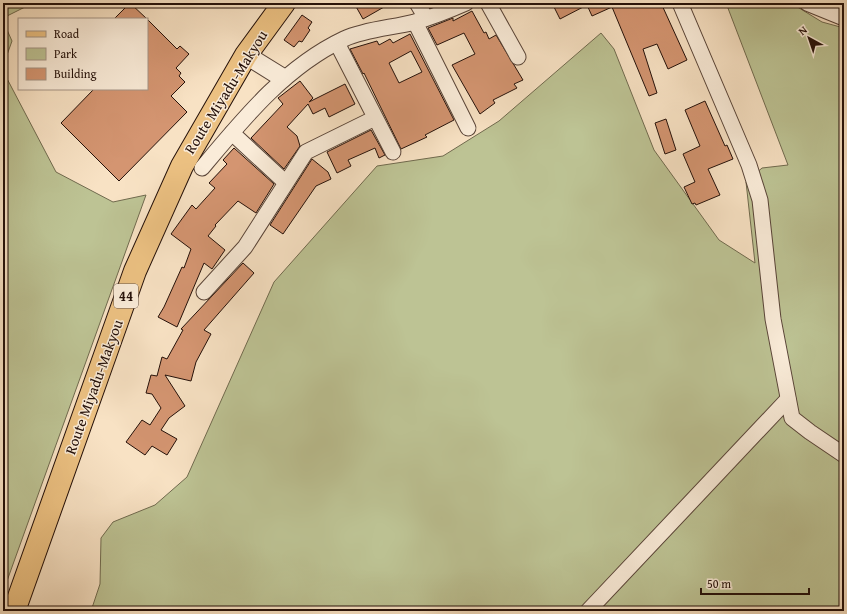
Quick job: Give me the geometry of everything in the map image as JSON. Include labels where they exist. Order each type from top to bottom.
[{"type":"main road","name":"Route Miyadu-Makyou","points":[[14,611],[135,270],[182,166],[246,55],[284,3]]},
{"type":"street","points":[[417,3],[421,20],[468,128]]},
{"type":"street","points":[[202,168],[283,78],[313,55],[346,38],[371,30],[421,20],[466,3]]},
{"type":"street","points":[[488,3],[518,57]]},
{"type":"street","points":[[680,3],[749,165],[760,200],[773,318],[792,418],[844,455]]},
{"type":"street","points":[[807,3],[844,18]]},
{"type":"street","points":[[337,43],[393,152]]},
{"type":"street","points":[[246,55],[283,78]]},
{"type":"street","points":[[204,292],[245,247],[306,152],[375,118]]},
{"type":"street","points":[[232,133],[286,182]]},
{"type":"street","points":[[588,611],[788,399]]},
{"type":"green space","points":[[3,3],[33,3],[3,18]]},
{"type":"green space","points":[[726,3],[791,3],[822,22],[844,28],[844,611],[91,611],[100,584],[101,538],[113,522],[155,505],[187,477],[274,282],[377,166],[443,156],[499,121],[601,33],[614,49],[654,150],[719,240],[755,263],[746,182],[762,168],[788,165]]},
{"type":"green space","points":[[3,21],[12,41],[3,66]]},
{"type":"green space","points":[[3,71],[56,172],[113,202],[146,195],[3,592]]},
{"type":"building","points":[[130,3],[146,18],[115,18]]},
{"type":"building","points":[[354,3],[391,3],[363,19]]},
{"type":"building","points":[[552,3],[661,3],[687,60],[668,69],[657,44],[643,49],[657,93],[649,96],[612,7],[592,16],[587,5],[560,19]]},
{"type":"building","points":[[472,11],[489,39],[496,35],[523,80],[514,84],[517,88],[493,100],[495,103],[480,114],[452,65],[475,54],[464,33],[437,45],[428,28],[453,18],[453,21]]},
{"type":"building","points":[[302,15],[312,22],[308,28],[310,30],[302,42],[299,41],[294,47],[284,40]]},
{"type":"building","points":[[148,20],[177,49],[180,46],[189,54],[176,68],[181,73],[179,76],[185,82],[171,96],[187,112],[119,181],[61,123],[93,90],[148,90]]},
{"type":"building","points":[[410,34],[454,120],[425,135],[427,137],[401,149],[364,73],[363,74],[350,49],[377,41],[379,45],[390,39],[393,43]],"holes":[[[411,51],[422,72],[399,83],[389,63]]]},
{"type":"building","points":[[300,81],[313,98],[309,102],[345,84],[355,104],[329,117],[325,108],[313,114],[308,104],[287,127],[297,136],[300,146],[284,169],[251,138],[283,104],[278,98]]},
{"type":"building","points":[[705,101],[725,146],[727,145],[733,159],[708,169],[720,195],[696,205],[695,203],[692,204],[684,187],[695,182],[683,154],[700,146],[685,110]]},
{"type":"building","points":[[666,119],[676,150],[665,154],[655,123]]},
{"type":"building","points":[[371,130],[385,155],[379,158],[375,148],[348,160],[351,166],[337,173],[327,152]]},
{"type":"building","points":[[234,148],[274,184],[256,213],[238,201],[215,225],[216,226],[208,236],[225,250],[212,269],[204,263],[177,327],[158,317],[182,267],[184,268],[191,249],[171,234],[192,205],[196,209],[215,188],[209,183],[227,164],[223,160]]},
{"type":"building","points":[[312,159],[328,172],[331,179],[316,186],[283,234],[270,225]]},
{"type":"building","points":[[243,263],[254,273],[204,330],[211,334],[196,362],[191,381],[165,375],[185,406],[169,418],[161,430],[177,439],[167,455],[152,446],[145,455],[126,442],[142,420],[150,425],[161,408],[152,394],[146,393],[151,375],[157,376],[162,357],[167,359],[183,330],[181,329]]}]
